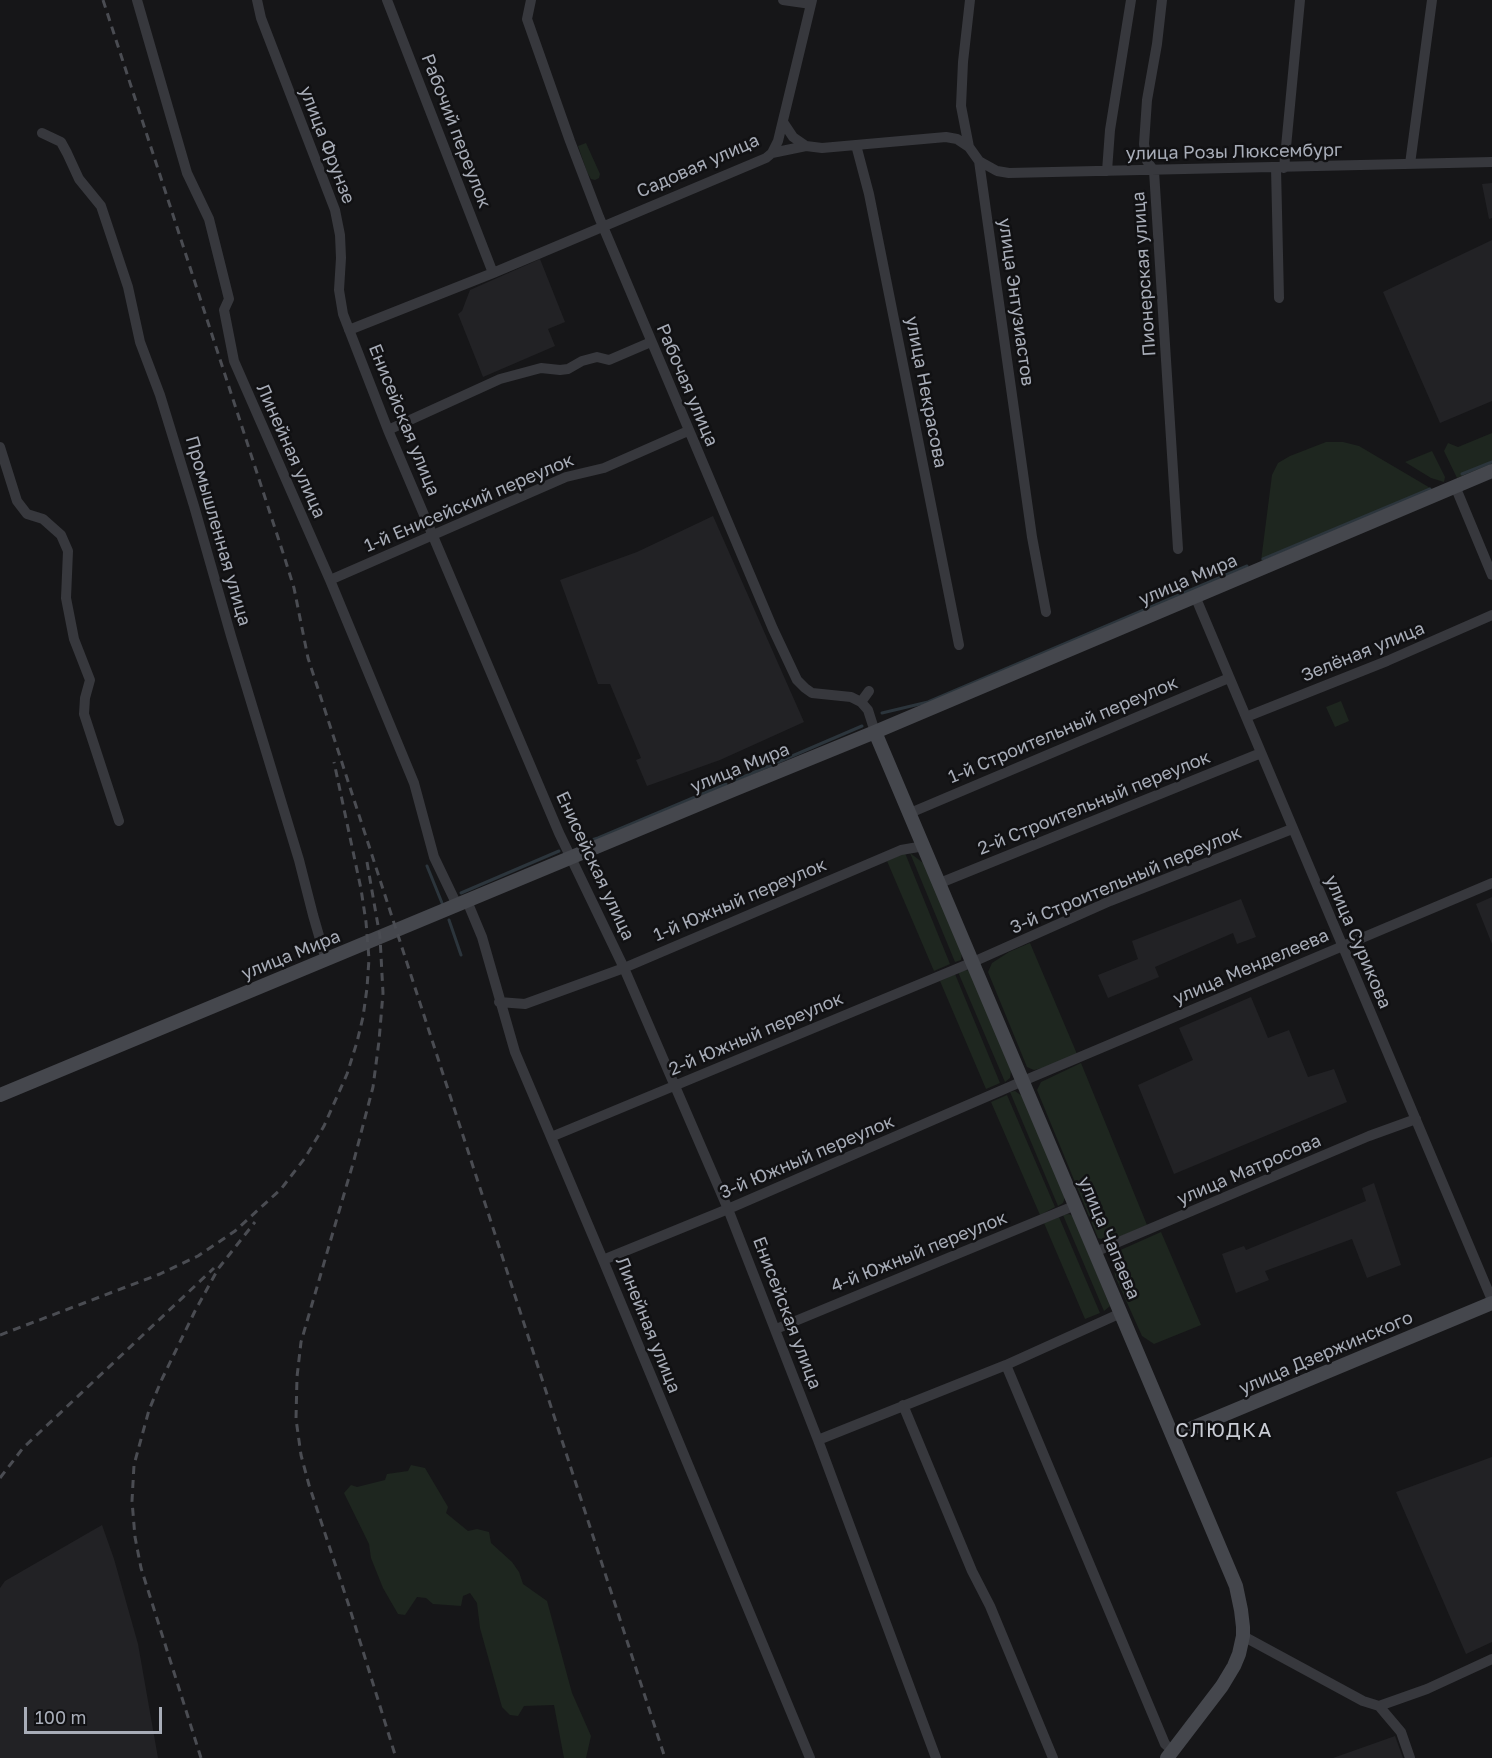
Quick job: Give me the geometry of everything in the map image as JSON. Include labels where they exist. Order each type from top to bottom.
[{"type":"main road","name":"улица Мира","points":[[0,1095],[875,732],[1492,471]]},
{"type":"main road","name":"улица Чапаева","points":[[875,732],[1236,1586],[1243,1636],[1234,1666],[1222,1686],[1170,1754]]},
{"type":"main road","name":"улица Дзержинского","points":[[1173,1436],[1492,1302]]},
{"type":"street","name":"Линейная улица","points":[[137,0],[188,173],[209,219],[229,299],[224,310],[234,360],[330,580],[414,783],[434,857],[482,937],[515,1052],[810,1758]]},
{"type":"street","name":"улица Фрунзе","points":[[257,0],[261,18],[335,210],[340,235],[341,307]]},
{"type":"street","name":"Рабочий переулок","points":[[387,0],[493,273]]},
{"type":"street","name":"Рабочая улица","points":[[531,0],[527,19],[570,141],[607,225],[651,342],[765,612],[797,680],[812,693],[851,697],[861,702]]},
{"type":"street","points":[[783,0],[811,2]]},
{"type":"street","name":"улица Энтузиастов","points":[[970,0],[961,106],[969,147],[979,161],[1032,537],[1046,612]]},
{"type":"street","points":[[1107,171],[1110,130],[1131,0]]},
{"type":"street","name":"Пионерская улица","points":[[1162,0],[1147,100],[1144,144],[1147,161],[1154,171],[1178,549]]},
{"type":"street","points":[[1278,298],[1280,168],[1300,0]]},
{"type":"street","points":[[1410,164],[1432,0]]},
{"type":"street","name":"Садовая улица","points":[[349,330],[493,273],[766,158],[772,153],[778,141],[811,2]]},
{"type":"street","points":[[783,122],[793,137],[806,147]]},
{"type":"street","name":"Промышленная улица","points":[[42,133],[61,142],[79,179],[101,206],[128,287],[140,342],[160,395],[194,506],[299,860],[326,960]]},
{"type":"street","points":[[772,153],[806,147],[822,148],[946,137],[957,139],[969,147]]},
{"type":"street","name":"улица Некрасова","points":[[856,145],[869,194],[959,645]]},
{"type":"street","name":"улица Розы Люксембург","points":[[979,161],[997,171],[1009,173],[1492,162]]},
{"type":"street","name":"Енисейская улица","points":[[341,307],[388,430],[559,833],[624,968],[728,1209],[776,1329],[936,1758]]},
{"type":"street","points":[[388,430],[500,378],[541,368],[568,369],[582,361],[597,357],[609,360],[651,342]]},
{"type":"street","name":"1-й Енисейский переулок","points":[[330,580],[566,477],[604,468],[688,431]]},
{"type":"street","points":[[0,447],[17,501],[27,514],[43,519],[61,535],[68,551],[66,598],[74,639],[90,680],[84,714],[119,821]]},
{"type":"street","points":[[1455,486],[1492,575]]},
{"type":"street","name":"улица Сурикова","points":[[1196,596],[1492,1302]]},
{"type":"street","name":"Зелёная улица","points":[[1246,717],[1387,662],[1492,615]]},
{"type":"street","name":"1-й Строительный переулок","points":[[910,813],[1229,678]]},
{"type":"street","points":[[869,691],[861,702],[868,710],[875,732]]},
{"type":"street","name":"2-й Строительный переулок","points":[[940,883],[1261,753]]},
{"type":"street","name":"3-й Строительный переулок","points":[[973,962],[1110,901],[1292,828]]},
{"type":"street","name":"1-й Южный переулок","points":[[500,1002],[525,1004],[624,968],[901,850],[924,846]]},
{"type":"street","name":"улица Менделеева","points":[[1023,1081],[1492,883]]},
{"type":"street","name":"2-й Южный переулок","points":[[551,1137],[973,962]]},
{"type":"street","name":"3-й Южный переулок","points":[[603,1260],[728,1209],[1023,1081]]},
{"type":"street","name":"улица Матросова","points":[[1095,1252],[1368,1136],[1416,1119]]},
{"type":"street","name":"4-й Южный переулок","points":[[776,1329],[1076,1205]]},
{"type":"street","points":[[818,1440],[1006,1365],[1121,1313]]},
{"type":"street","name":"улица Чапаева","points":[[1006,1365],[1170,1754]]},
{"type":"street","points":[[903,1406],[1053,1758]]},
{"type":"street","points":[[1243,1636],[1363,1701],[1379,1706],[1401,1732],[1410,1758]]},
{"type":"street","points":[[1379,1706],[1427,1689],[1492,1659]]},
{"type":"shaded area","points":[[586,143],[600,174],[595,180],[591,179],[587,172],[578,146]]},
{"type":"shaded area","points":[[1492,183],[1492,218],[1489,219],[1482,184]]},
{"type":"shaded area","points":[[1492,240],[1492,401],[1440,423],[1383,292]]},
{"type":"shaded area","points":[[540,259],[565,322],[548,329],[555,346],[483,377],[458,314],[462,311],[470,290]]},
{"type":"shaded area","points":[[1492,433],[1492,464],[1457,478],[1444,451],[1448,443],[1458,447]]},
{"type":"shaded area","points":[[1326,442],[1343,442],[1359,446],[1432,489],[1261,561],[1272,475],[1278,463]]},
{"type":"shaded area","points":[[1432,451],[1445,477],[1444,482],[1431,478],[1405,462]]},
{"type":"shaded area","points":[[713,516],[804,722],[720,760],[647,786],[636,760],[641,758],[610,684],[598,684],[560,580],[637,552]]},
{"type":"shaded area","points":[[1341,701],[1349,721],[1335,727],[1326,707]]},
{"type":"shaded area","points":[[905,853],[950,964],[934,971],[887,861]]},
{"type":"shaded area","points":[[910,853],[926,865],[962,953],[961,960],[955,962]]},
{"type":"shaded area","points":[[1492,897],[1492,944],[1476,904]]},
{"type":"shaded area","points":[[1241,899],[1256,937],[1237,944],[1233,933],[1155,967],[1159,977],[1108,998],[1098,975],[1138,959],[1132,941]]},
{"type":"shaded area","points":[[1030,943],[1077,1054],[1034,1070],[1027,1067],[988,972],[992,963],[1009,952]]},
{"type":"shaded area","points":[[970,971],[1011,1071],[1010,1078],[1005,1082],[958,972]]},
{"type":"shaded area","points":[[955,974],[1000,1083],[986,1089],[940,981]]},
{"type":"shaded area","points":[[1251,997],[1268,1038],[1289,1030],[1308,1077],[1334,1069],[1347,1102],[1174,1174],[1138,1085],[1193,1060],[1179,1028]]},
{"type":"shaded area","points":[[1081,1063],[1147,1225],[1107,1241],[1098,1238],[1037,1090],[1041,1082]]},
{"type":"shaded area","points":[[1015,1091],[1022,1096],[1065,1197],[1063,1203],[1058,1206],[1010,1092]]},
{"type":"shaded area","points":[[1007,1095],[1055,1207],[1040,1215],[991,1102]]},
{"type":"shaded area","points":[[1374,1183],[1401,1265],[1367,1278],[1352,1239],[1265,1271],[1269,1280],[1236,1293],[1222,1254],[1244,1246],[1246,1250],[1366,1201],[1362,1188]]},
{"type":"shaded area","points":[[1063,1215],[1073,1216],[1110,1306],[1104,1311]]},
{"type":"shaded area","points":[[1059,1217],[1100,1313],[1085,1319],[1044,1223]]},
{"type":"shaded area","points":[[1161,1232],[1201,1325],[1154,1344],[1142,1336],[1115,1276],[1113,1261],[1116,1252]]},
{"type":"shaded area","points":[[1492,1457],[1492,1642],[1466,1654],[1396,1492]]},
{"type":"shaded area","points":[[411,1465],[425,1468],[448,1507],[446,1513],[468,1531],[477,1529],[489,1532],[491,1543],[512,1562],[523,1584],[547,1601],[572,1693],[591,1736],[586,1758],[564,1758],[554,1705],[524,1706],[518,1716],[510,1715],[502,1707],[480,1628],[477,1603],[470,1593],[463,1596],[461,1606],[433,1604],[426,1598],[417,1597],[405,1615],[398,1614],[383,1588],[371,1558],[369,1544],[344,1493],[351,1485],[357,1487],[385,1480],[387,1474],[408,1471]]},
{"type":"shaded area","points":[[102,1525],[138,1644],[158,1758],[0,1758],[0,1588],[5,1581]]},
{"type":"shaded area","points":[[1395,1736],[1403,1758],[1333,1758],[1381,1741]]},
{"type":"waterway","points":[[1462,474],[1492,462]]},
{"type":"waterway","points":[[1263,559],[1430,489]]},
{"type":"waterway","points":[[882,713],[928,702],[1247,566]]},
{"type":"waterway","points":[[734,781],[862,726]]},
{"type":"waterway","points":[[582,843],[726,784]]},
{"type":"waterway","points":[[461,893],[559,851]]},
{"type":"waterway","points":[[427,866],[442,903]]},
{"type":"waterway","points":[[449,920],[461,955]]},
{"type":"railway","points":[[103,0],[285,559],[294,588],[308,658],[665,1758]]},
{"type":"railway","points":[[0,1335],[160,1274],[198,1256],[235,1231],[281,1189],[305,1158],[324,1126],[347,1074],[357,1042],[363,1017],[369,959],[361,889],[334,762]]},
{"type":"railway","points":[[367,862],[380,937],[383,993],[379,1041],[373,1087],[301,1342],[296,1419],[301,1455],[309,1485],[396,1758]]},
{"type":"railway","points":[[201,1758],[141,1568],[135,1537],[132,1501],[134,1465],[149,1410],[195,1311],[218,1269],[255,1222]]},
{"type":"railway","points":[[0,1478],[23,1448],[214,1268]]},
{"type":"district","name":"СЛЮДКА","points":[[1224,1431]]}]
